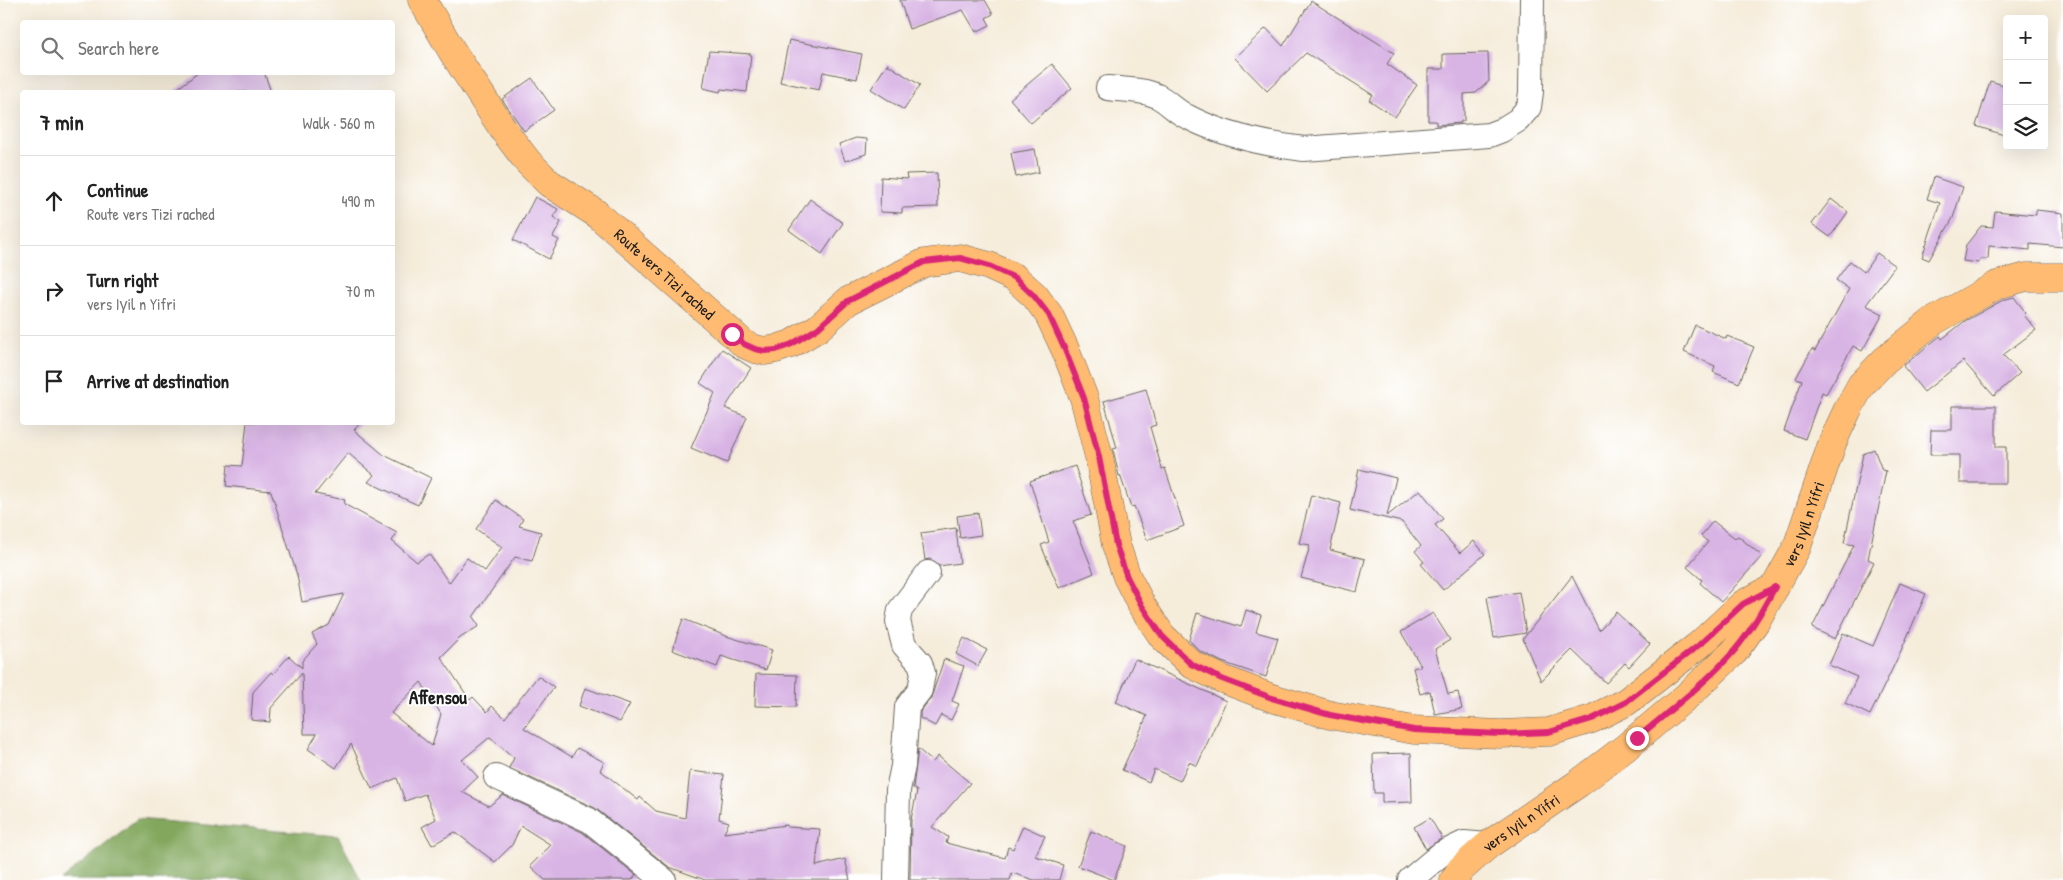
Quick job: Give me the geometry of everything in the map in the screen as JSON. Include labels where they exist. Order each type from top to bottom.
[{"type":"main road","name":"Route vers Tizi rached","points":[[422,0],[505,132],[528,162],[550,183],[597,214],[744,344],[765,351],[776,350],[792,344],[818,328],[848,301],[924,262],[960,258],[989,266],[1015,278],[1034,296],[1049,315],[1084,398],[1099,457],[1116,545],[1127,577],[1142,606],[1162,636],[1191,664],[1222,679],[1272,698],[1330,715],[1414,730],[1500,734],[1549,732],[1592,719],[1626,702],[1699,645],[1743,604],[1775,587]]},
{"type":"main road","name":"vers Iγil n Yifri","points":[[1454,880],[1461,870],[1488,845],[1579,783],[1687,696],[1734,652],[1756,621],[1797,547],[1833,441],[1861,384],[1885,360],[1932,322],[1997,285],[2026,277],[2063,278]]},
{"type":"street","points":[[1108,88],[1145,92],[1157,96],[1185,116],[1236,136],[1274,145],[1304,149],[1489,135],[1502,130],[1518,120],[1529,107],[1531,92],[1532,0]]},
{"type":"street","points":[[896,880],[897,808],[903,766],[907,707],[920,690],[923,678],[920,663],[904,645],[898,621],[900,610],[928,573]]},
{"type":"street","points":[[496,777],[589,820],[664,880]]},
{"type":"street","points":[[1410,880],[1441,854],[1464,843],[1488,845]]},
{"type":"green space","points":[[137,819],[338,836],[361,880],[61,880]]},
{"type":"building","points":[[900,0],[985,0],[993,14],[986,18],[990,25],[976,32],[963,10],[909,29]]},
{"type":"building","points":[[1311,1],[1394,53],[1387,64],[1417,85],[1395,117],[1369,100],[1373,95],[1306,53],[1267,91],[1235,58],[1266,28],[1283,46]]},
{"type":"building","points":[[789,40],[862,54],[857,79],[823,72],[819,90],[780,82]]},
{"type":"building","points":[[709,51],[751,54],[747,92],[721,89],[720,92],[703,88]]},
{"type":"building","points":[[1488,53],[1489,81],[1476,93],[1464,94],[1464,121],[1461,121],[1461,123],[1436,125],[1436,121],[1428,121],[1428,69],[1443,69],[1443,54]]},
{"type":"building","points":[[887,64],[920,85],[904,110],[871,89]]},
{"type":"building","points":[[1052,64],[1072,88],[1031,123],[1010,99]]},
{"type":"building","points":[[195,75],[265,75],[270,90],[176,90]]},
{"type":"building","points":[[532,78],[554,110],[524,131],[502,99]]},
{"type":"building","points":[[1990,81],[2003,85],[2003,135],[1976,126]]},
{"type":"building","points":[[856,138],[867,139],[866,154],[845,161],[839,144]]},
{"type":"building","points":[[1035,149],[1039,172],[1016,177],[1011,153]]},
{"type":"building","points":[[937,173],[938,207],[902,208],[902,213],[880,212],[881,177],[907,179],[906,174]]},
{"type":"building","points":[[1934,177],[1963,187],[1953,218],[1929,260],[1922,257],[1940,203],[1927,199]]},
{"type":"building","points":[[535,197],[558,209],[553,217],[561,222],[553,237],[559,240],[549,259],[513,240]]},
{"type":"building","points":[[810,199],[843,223],[822,254],[789,230]]},
{"type":"building","points":[[1831,199],[1848,212],[1830,237],[1812,224]]},
{"type":"building","points":[[2036,210],[2063,213],[2063,247],[2030,244],[2030,250],[1989,246],[1988,259],[1980,259],[1979,263],[1963,261],[1966,245],[1981,226],[1993,227],[1995,211],[2036,215]]},
{"type":"building","points":[[1877,253],[1895,266],[1866,305],[1883,314],[1862,351],[1853,346],[1826,394],[1822,392],[1805,439],[1784,431],[1802,380],[1796,378],[1812,349],[1815,351],[1849,289],[1836,280],[1850,261],[1864,272]]},
{"type":"building","points":[[2014,297],[2026,313],[2024,315],[2036,330],[2003,355],[2020,373],[1994,396],[1963,361],[1924,392],[1903,366],[1940,336],[1942,339],[1965,321],[2003,300]]},
{"type":"building","points":[[1695,325],[1726,339],[1727,336],[1754,347],[1739,383],[1713,372],[1715,366],[1684,352]]},
{"type":"building","points":[[722,349],[751,368],[725,408],[747,417],[727,463],[691,448],[715,393],[700,383]]},
{"type":"building","points":[[1146,389],[1156,425],[1150,427],[1162,469],[1165,468],[1184,526],[1147,540],[1134,506],[1131,507],[1119,476],[1113,449],[1117,448],[1104,401]]},
{"type":"building","points":[[1952,406],[1996,406],[1996,447],[2006,447],[2006,483],[1960,483],[1960,455],[1930,455],[1931,430],[1952,430]]},
{"type":"building","points":[[247,425],[358,425],[354,430],[384,455],[431,478],[418,505],[368,482],[374,475],[348,453],[315,494],[345,500],[344,504],[397,533],[392,541],[417,562],[429,554],[449,583],[467,558],[485,571],[502,547],[476,529],[496,500],[523,519],[519,526],[541,532],[532,561],[515,557],[473,617],[479,626],[460,638],[441,657],[470,700],[473,697],[487,712],[492,706],[505,718],[538,676],[554,687],[524,728],[572,757],[577,748],[604,762],[600,770],[638,800],[640,797],[656,811],[685,818],[690,771],[724,775],[719,819],[729,822],[724,833],[787,825],[787,827],[820,829],[816,866],[845,859],[850,880],[705,880],[669,867],[595,808],[509,768],[514,758],[490,737],[462,760],[478,777],[462,792],[489,806],[503,795],[582,832],[636,875],[632,880],[545,880],[530,866],[551,845],[521,826],[512,845],[495,862],[455,832],[432,845],[422,827],[436,819],[425,794],[405,801],[397,778],[372,789],[351,744],[336,768],[308,749],[317,734],[304,734],[302,673],[271,708],[270,722],[251,720],[253,692],[289,656],[302,668],[302,661],[317,644],[312,634],[329,625],[344,594],[302,602],[297,575],[271,491],[226,486],[228,465],[242,466]],"holes":[[[421,682],[441,714],[432,746],[391,713]]]},
{"type":"building","points":[[1874,449],[1882,470],[1886,471],[1868,559],[1874,562],[1835,639],[1812,628],[1854,545],[1844,543],[1863,454]]},
{"type":"building","points":[[1075,466],[1091,515],[1073,521],[1094,573],[1059,588],[1041,545],[1049,542],[1030,481]]},
{"type":"building","points":[[1359,469],[1396,478],[1387,516],[1420,490],[1443,519],[1435,525],[1460,553],[1474,541],[1485,554],[1443,590],[1421,564],[1424,562],[1415,551],[1421,546],[1402,522],[1350,510]]},
{"type":"building","points":[[1311,495],[1341,503],[1330,550],[1365,559],[1357,592],[1301,578],[1310,545],[1299,543]]},
{"type":"building","points":[[978,513],[981,535],[960,538],[957,516]]},
{"type":"building","points":[[1713,521],[1735,538],[1738,536],[1762,556],[1721,602],[1700,583],[1702,580],[1687,567],[1708,542],[1701,536]]},
{"type":"building","points":[[956,528],[960,563],[939,566],[930,559],[925,560],[921,533]]},
{"type":"building","points":[[1572,576],[1599,630],[1616,612],[1650,644],[1629,667],[1625,663],[1606,683],[1572,650],[1541,681],[1523,639]]},
{"type":"building","points":[[1900,583],[1926,594],[1870,715],[1845,703],[1857,677],[1829,665],[1843,633],[1873,646]]},
{"type":"building","points":[[1519,592],[1526,633],[1494,638],[1487,597]]},
{"type":"building","points":[[1246,610],[1261,615],[1256,632],[1278,638],[1266,677],[1222,662],[1200,651],[1189,640],[1197,613],[1241,627]]},
{"type":"building","points":[[1433,613],[1450,640],[1435,649],[1448,694],[1458,692],[1462,709],[1435,714],[1430,691],[1420,694],[1413,668],[1421,666],[1401,632]]},
{"type":"building","points":[[683,619],[726,636],[772,650],[766,670],[721,656],[717,667],[672,650]]},
{"type":"building","points":[[964,638],[987,650],[978,666],[956,654]]},
{"type":"building","points":[[944,659],[964,666],[952,701],[959,704],[951,720],[941,715],[935,726],[920,718],[920,712],[931,698]]},
{"type":"building","points":[[1135,659],[1226,701],[1197,766],[1189,762],[1180,781],[1154,769],[1149,782],[1122,770],[1147,716],[1116,702]]},
{"type":"building","points":[[756,674],[797,675],[796,707],[755,706]]},
{"type":"building","points":[[585,688],[630,704],[620,722],[579,706]]},
{"type":"building","points":[[918,749],[933,762],[938,756],[970,783],[932,827],[948,837],[946,843],[1005,858],[1008,847],[1013,849],[1023,826],[1045,836],[1035,856],[1063,865],[1059,880],[1034,880],[1012,873],[1010,880],[910,880],[911,820],[917,791],[913,788]]},
{"type":"building","points":[[1411,753],[1412,802],[1382,803],[1382,793],[1374,793],[1373,754]]},
{"type":"building","points":[[1430,818],[1442,838],[1426,849],[1414,827]]},
{"type":"building","points":[[1091,831],[1127,846],[1114,880],[1078,866]]},
{"type":"district","name":"Affensou","points":[[438,697]]},
{"type":"route","points":[[732,334],[744,344],[755,349],[765,351],[776,350],[792,344],[818,328],[848,301],[924,262],[960,258],[989,266],[1015,278],[1034,296],[1049,315],[1065,350],[1084,398],[1099,457],[1116,545],[1127,577],[1142,606],[1162,636],[1191,664],[1222,679],[1272,698],[1330,715],[1414,730],[1500,734],[1549,732],[1592,719],[1626,702],[1699,645],[1743,604],[1775,587],[1756,621],[1734,652],[1687,696],[1637,738]]}]
